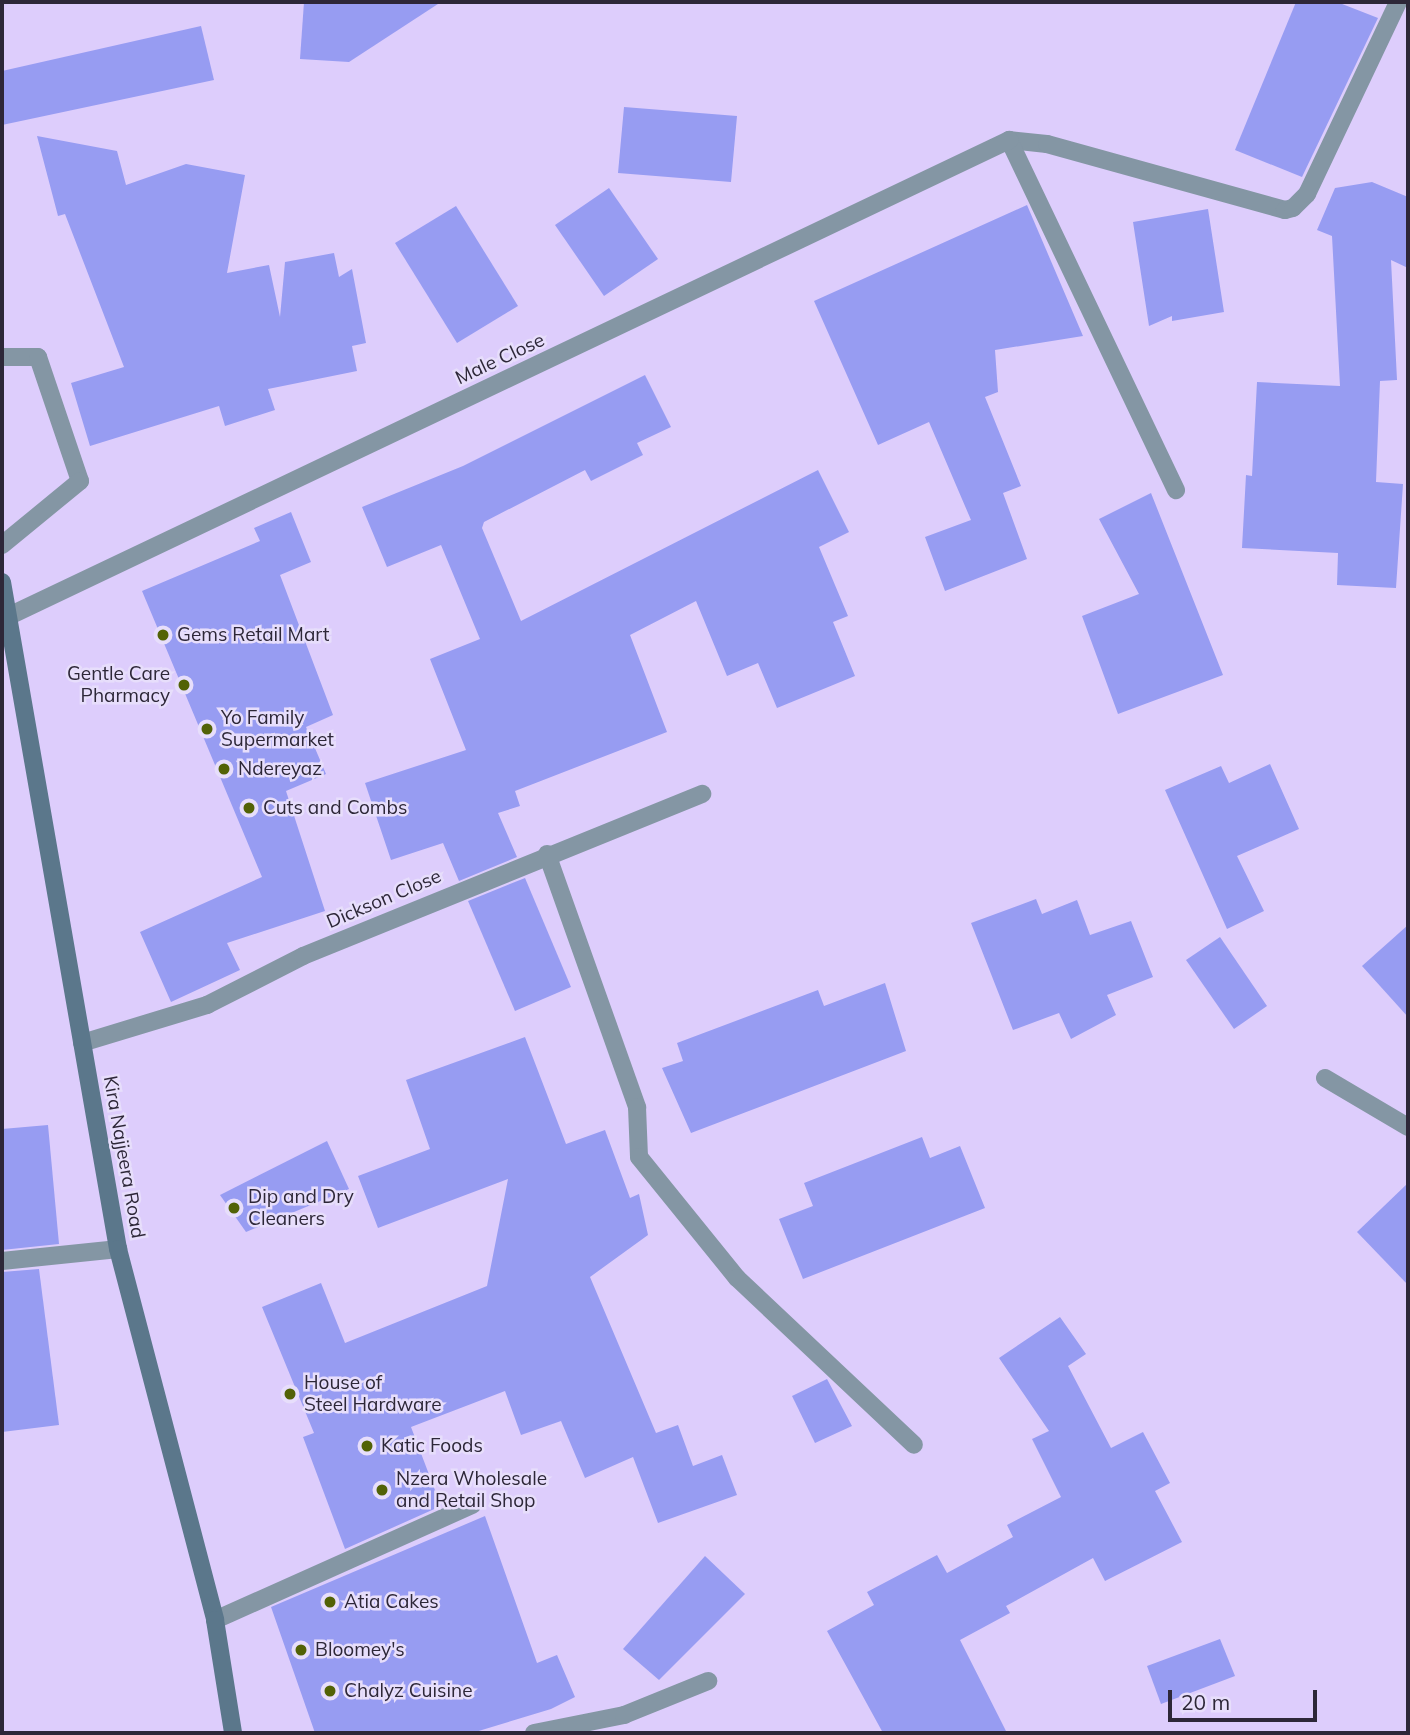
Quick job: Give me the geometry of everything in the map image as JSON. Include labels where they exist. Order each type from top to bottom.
[{"type":"main road","name":"Kira Najjeera Road","points":[[2,582],[118,1250],[215,1620],[233,1733]]},
{"type":"street","points":[[1009,140],[1047,144],[1285,210],[1293,208],[1307,194],[1398,2]]},
{"type":"street","points":[[1009,140],[1176,490]]},
{"type":"street","name":"Male Close","points":[[9,616],[1009,140]]},
{"type":"street","points":[[2,357],[38,357],[80,481],[2,545]]},
{"type":"street","name":"Dickson Close","points":[[82,1043],[207,1005],[303,956],[547,854],[702,794]]},
{"type":"street","points":[[547,854],[637,1107],[639,1157],[645,1167],[737,1278],[914,1445]]},
{"type":"street","points":[[1325,1078],[1408,1127]]},
{"type":"street","points":[[2,1261],[118,1250]]},
{"type":"street","points":[[215,1620],[472,1505]]},
{"type":"street","points":[[534,1733],[624,1715],[708,1681]]},
{"type":"building","points":[[304,2],[441,2],[349,62],[300,59]]},
{"type":"building","points":[[1296,2],[1337,2],[1378,18],[1302,177],[1235,150]]},
{"type":"building","points":[[201,26],[214,80],[2,125],[2,71]]},
{"type":"building","points":[[624,107],[737,116],[731,182],[618,173]]},
{"type":"building","points":[[37,136],[117,151],[126,185],[186,164],[245,175],[227,273],[269,265],[280,317],[285,262],[334,253],[339,277],[352,269],[366,343],[352,346],[357,371],[268,389],[275,410],[225,426],[219,406],[90,446],[71,383],[124,367],[65,214],[58,216]]},
{"type":"building","points":[[1372,182],[1408,197],[1408,268],[1391,260],[1397,380],[1380,381],[1376,482],[1403,484],[1396,588],[1337,585],[1338,553],[1242,548],[1246,475],[1252,476],[1257,382],[1340,386],[1332,236],[1317,230],[1335,188]]},
{"type":"building","points":[[609,188],[658,259],[604,296],[555,225]]},
{"type":"building","points":[[1027,205],[1083,336],[995,350],[998,392],[985,397],[1021,486],[1003,493],[1027,559],[945,591],[925,537],[971,520],[929,422],[878,445],[814,301]]},
{"type":"building","points":[[456,206],[518,306],[457,343],[395,243]]},
{"type":"building","points":[[1208,209],[1224,312],[1172,321],[1172,316],[1149,326],[1133,222]]},
{"type":"building","points":[[645,375],[671,427],[637,443],[643,455],[591,481],[585,470],[484,522],[482,528],[521,621],[818,470],[849,532],[819,547],[848,616],[833,622],[855,676],[777,708],[758,663],[727,676],[696,601],[630,635],[667,732],[515,791],[520,806],[498,813],[517,857],[459,881],[443,843],[391,860],[365,783],[466,750],[430,659],[480,639],[441,545],[387,567],[362,507],[463,466]]},
{"type":"building","points":[[1151,493],[1223,675],[1118,714],[1082,616],[1139,594],[1099,519]]},
{"type":"building","points":[[291,512],[311,562],[280,575],[333,715],[306,727],[326,774],[286,791],[325,911],[227,943],[240,970],[171,1002],[140,932],[262,877],[142,591],[260,541],[254,528]]},
{"type":"building","points":[[1270,764],[1299,829],[1237,856],[1264,911],[1227,929],[1165,790],[1221,766],[1229,783]]},
{"type":"building","points":[[525,878],[571,987],[515,1011],[468,901]]},
{"type":"building","points":[[1036,899],[1042,914],[1077,900],[1090,935],[1131,921],[1153,977],[1107,995],[1116,1015],[1071,1039],[1059,1013],[1013,1030],[971,923]]},
{"type":"building","points":[[1408,925],[1408,1017],[1362,966]]},
{"type":"building","points":[[1220,937],[1267,1006],[1234,1029],[1186,960]]},
{"type":"building","points":[[885,983],[906,1051],[691,1133],[662,1068],[683,1061],[677,1043],[818,990],[824,1006]]},
{"type":"building","points":[[525,1037],[566,1144],[605,1130],[630,1198],[639,1194],[648,1235],[590,1277],[656,1433],[678,1425],[693,1466],[722,1455],[737,1495],[658,1523],[633,1457],[585,1478],[561,1421],[521,1435],[505,1391],[411,1427],[441,1506],[345,1549],[303,1437],[314,1433],[262,1307],[321,1283],[345,1343],[487,1286],[508,1179],[378,1228],[358,1176],[430,1149],[406,1080]]},
{"type":"building","points":[[48,1125],[59,1244],[2,1250],[2,1129]]},
{"type":"building","points":[[922,1137],[930,1158],[960,1146],[985,1208],[803,1279],[779,1219],[813,1206],[804,1183]]},
{"type":"building","points":[[327,1141],[349,1189],[246,1232],[220,1195]]},
{"type":"building","points":[[1408,1183],[1408,1285],[1357,1232]]},
{"type":"building","points":[[39,1269],[59,1425],[2,1432],[2,1272]]},
{"type":"building","points":[[1060,1317],[1086,1354],[1068,1366],[1111,1448],[1143,1432],[1170,1483],[1155,1491],[1182,1542],[1105,1581],[1093,1558],[1006,1606],[1010,1613],[960,1640],[1007,1733],[883,1733],[827,1631],[874,1605],[867,1592],[937,1555],[947,1573],[1013,1537],[1007,1525],[1061,1497],[1032,1439],[1049,1431],[999,1358]]},
{"type":"building","points":[[827,1379],[852,1426],[815,1443],[792,1396]]},
{"type":"building","points":[[485,1516],[537,1663],[557,1655],[575,1697],[551,1709],[472,1733],[315,1733],[271,1607]]},
{"type":"building","points":[[705,1556],[745,1594],[659,1680],[623,1649]]},
{"type":"building","points":[[1220,1639],[1235,1676],[1161,1704],[1147,1666]]},
{"type":"place","name":"Gems Retail Mart","points":[[163,635]]},
{"type":"place","name":"Gentle Care Pharmacy","points":[[184,685]]},
{"type":"place","name":"Yo Family Supermarket","points":[[207,729]]},
{"type":"place","name":"Ndereyaz","points":[[224,769]]},
{"type":"place","name":"Cuts and Combs","points":[[249,808]]},
{"type":"place","name":"Dip and Dry Cleaners","points":[[234,1208]]},
{"type":"place","name":"House of Steel Hardware","points":[[290,1394]]},
{"type":"place","name":"Katic Foods","points":[[367,1446]]},
{"type":"place","name":"Nzera Wholesale and Retail Shop","points":[[382,1490]]},
{"type":"place","name":"Atia Cakes","points":[[330,1602]]},
{"type":"place","name":"Bloomey's","points":[[301,1650]]},
{"type":"place","name":"Chalyz Cuisine","points":[[330,1691]]}]
